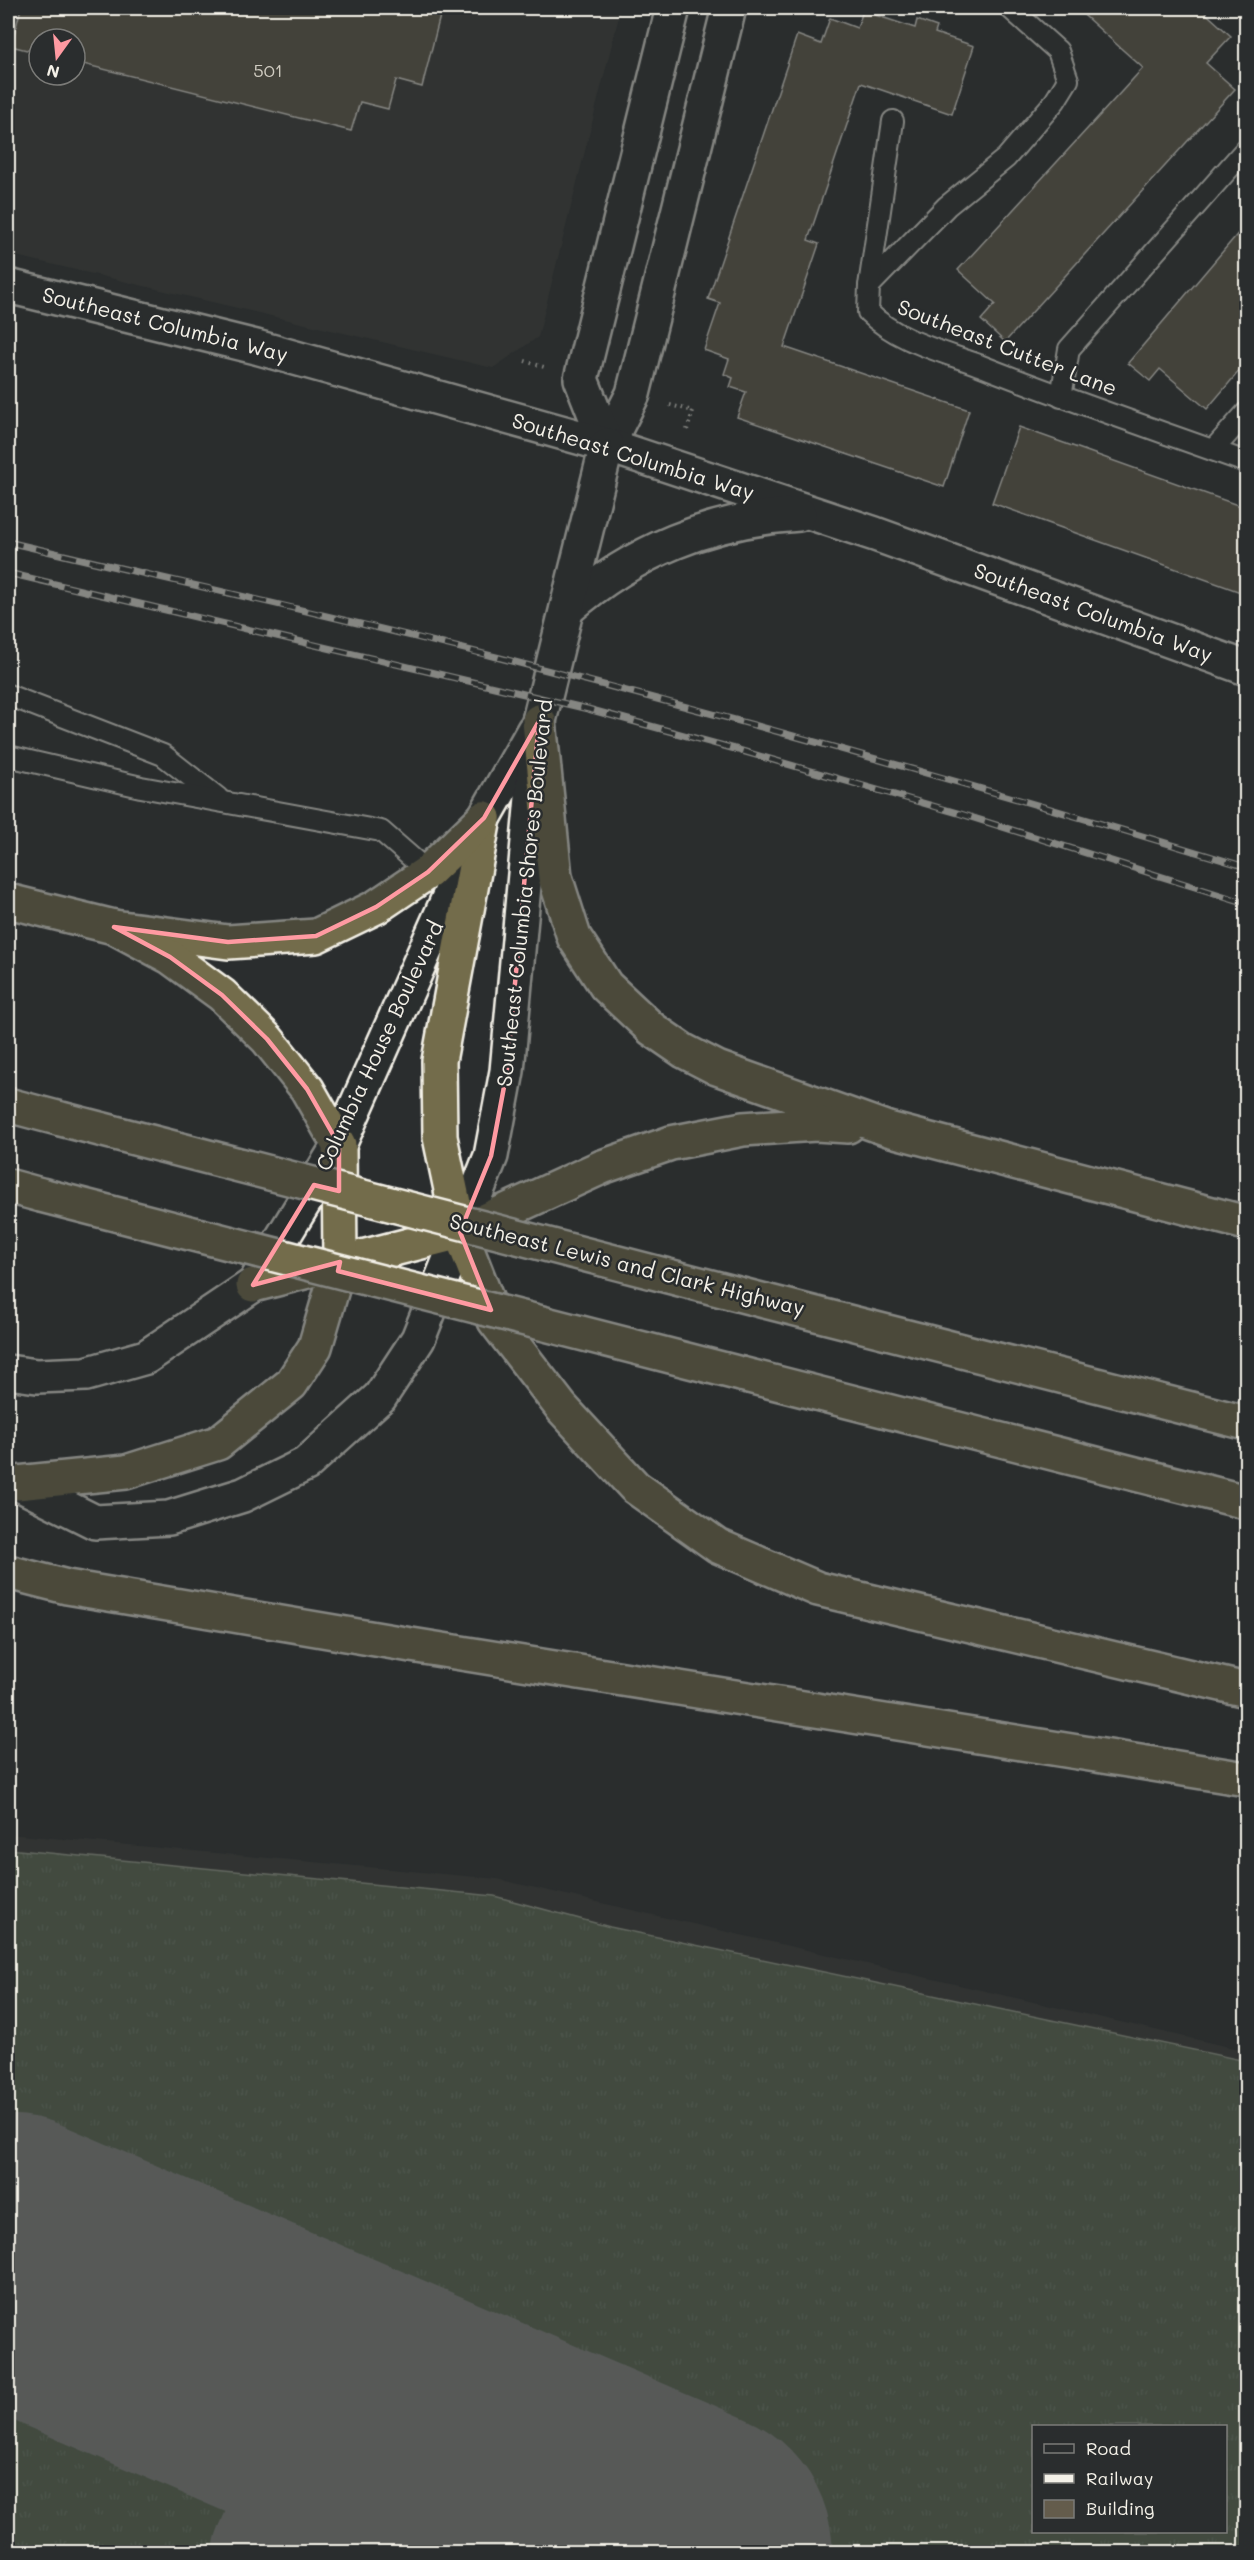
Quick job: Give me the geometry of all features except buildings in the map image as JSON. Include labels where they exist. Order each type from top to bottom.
[{"type":"highway","points":[[540,721],[555,878],[574,937],[606,986],[652,1029],[684,1051],[717,1068],[888,1129],[1246,1223]]},
{"type":"highway","points":[[8,901],[114,927],[228,942],[316,936],[376,907],[428,872],[484,818]]},
{"type":"highway","points":[[484,818],[439,1062],[440,1137],[460,1232],[495,1321],[561,1408],[635,1487],[718,1546],[818,1588],[1246,1690]]},
{"type":"highway","points":[[12,1482],[126,1472],[218,1443],[291,1384],[315,1347],[340,1262],[339,1145],[307,1089],[267,1039],[222,995],[170,957],[114,927]]},
{"type":"highway","name":"Southeast Lewis and Clark Highway","points":[[8,1106],[1246,1423]]},
{"type":"highway","points":[[254,1286],[460,1232],[602,1167],[671,1143],[764,1127],[816,1124],[888,1129]]},
{"type":"highway","points":[[8,1186],[1246,1502]]},
{"type":"highway","points":[[8,1572],[67,1587],[411,1646],[1246,1779]]},
{"type":"street","points":[[607,445],[581,379],[673,8]]},
{"type":"street","name":"Southeast Columbia Shores Boulevard","points":[[460,1232],[491,1156],[507,1071],[540,721],[607,445],[633,394],[729,8]]},
{"type":"street","name":"Southeast Columbia Way","points":[[8,286],[256,347],[607,445],[813,513],[1246,668]]},
{"type":"street","points":[[567,609],[591,588],[618,570],[676,540],[720,526],[766,517],[813,513]]},
{"type":"street","name":"Columbia House Boulevard","points":[[8,1372],[36,1376],[86,1374],[146,1357],[254,1286],[339,1145],[484,818],[540,721]]},
{"type":"street","points":[[12,1482],[94,1522],[169,1518],[243,1495],[306,1464],[380,1397],[418,1339],[460,1232]]},
{"type":"lane","name":"Southeast Cutter Lane","points":[[1010,8],[1058,51],[1068,80],[1055,101],[1006,158],[947,206],[869,286],[868,312],[882,326],[1061,397],[1246,462]]},
{"type":"lane","points":[[869,286],[893,121]]},
{"type":"lane","points":[[1061,397],[1069,349],[1246,149]]},
{"type":"lane","points":[[1213,450],[1246,412]]},
{"type":"lane","points":[[8,695],[163,755],[220,800]]},
{"type":"lane","points":[[8,756],[141,787],[381,831],[428,872]]},
{"type":"highlighted area","points":[[539,721],[507,1071],[491,1156],[460,1232],[491,1310],[338,1271],[340,1262],[253,1285],[314,1185],[339,1191],[339,1145],[307,1089],[267,1039],[222,995],[170,957],[114,927],[228,942],[316,936],[376,907],[428,872],[484,818]]},
{"type":"shaded area","points":[[8,8],[621,8],[538,337],[493,368],[8,254]]},
{"type":"shaded area","points":[[8,1834],[497,1879],[1246,2051],[1246,2552],[8,2552]]},
{"type":"green space","points":[[8,1849],[494,1896],[610,1927],[1246,2061],[1246,2552],[843,2552],[8,2194]]},
{"type":"green space","points":[[8,2324],[275,2439],[263,2499],[243,2552],[8,2552]]},
{"type":"green space","points":[[353,2473],[539,2552],[302,2552]]},
{"type":"taxiway","points":[[272,2552],[308,2468],[327,2438],[337,2430],[349,2425],[361,2423],[387,2425]]},
{"type":"runway","points":[[8,2260],[687,2552]]},
{"type":"railway","points":[[8,542],[374,627],[590,681],[873,758],[1246,867]]},
{"type":"railway","points":[[8,573],[588,709],[961,814],[1246,903]]}]
